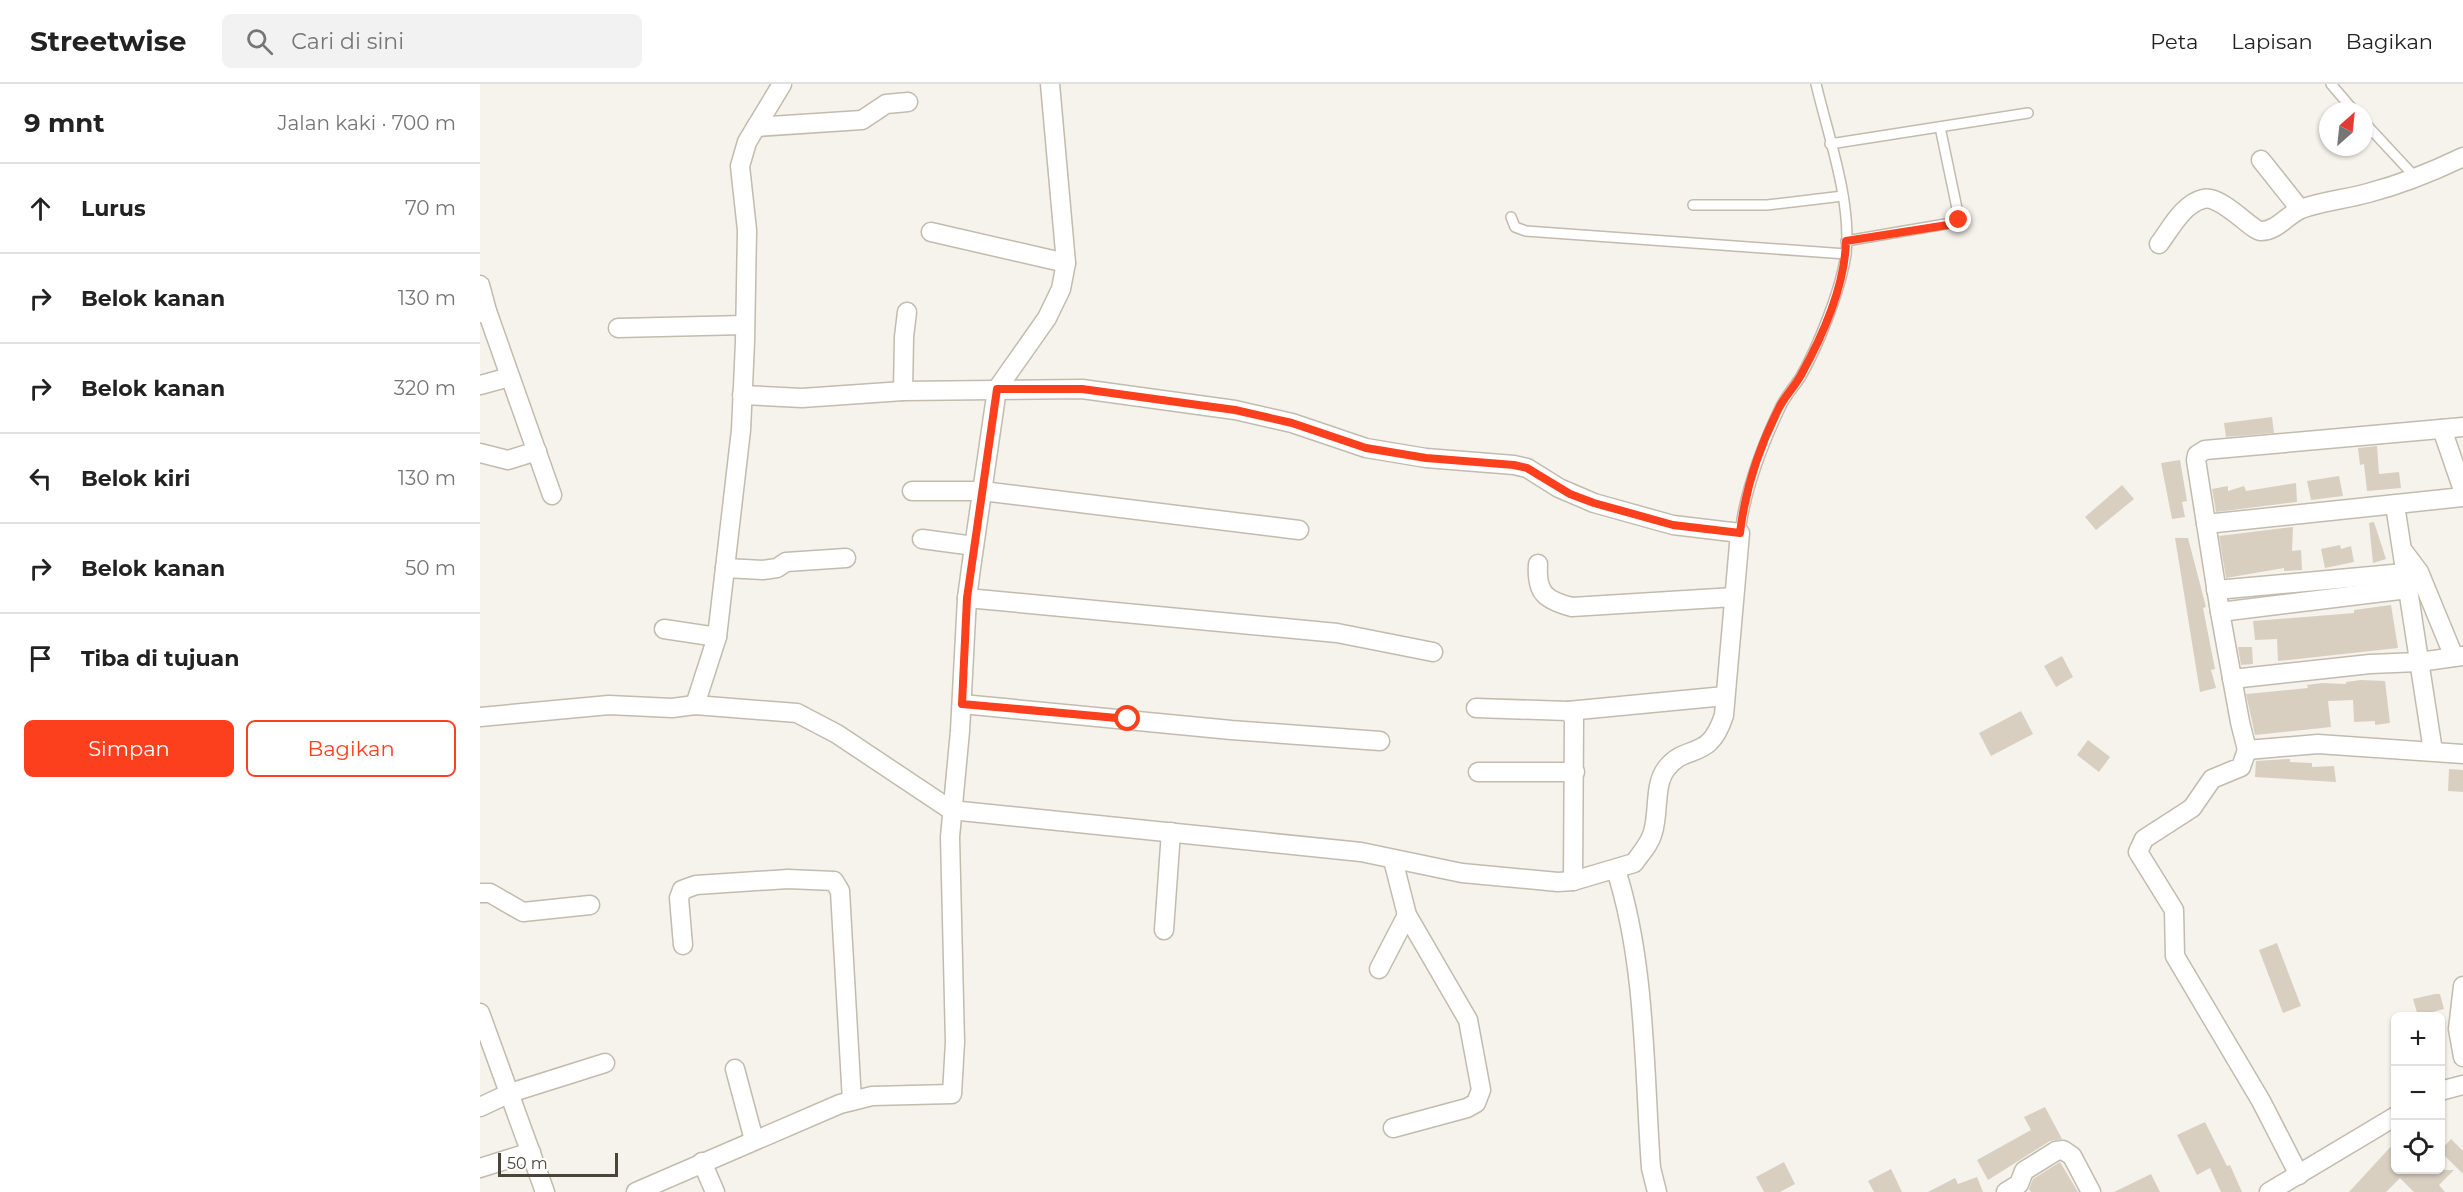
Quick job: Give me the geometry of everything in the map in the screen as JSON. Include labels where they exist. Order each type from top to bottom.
[{"type":"street","points":[[695,705],[717,637],[741,430],[747,230],[740,166],[747,142],[782,84]]},
{"type":"street","points":[[636,1192],[754,1140],[852,1101],[881,1096],[952,1094],[955,1042],[950,914],[951,810],[962,704],[967,598],[974,546],[997,389],[1047,318],[1060,289],[1066,262],[1050,84]]},
{"type":"street","points":[[756,127],[862,120],[886,104],[908,102]]},
{"type":"street","points":[[2159,243],[2185,210],[2204,198],[2211,199],[2246,219],[2256,230],[2262,231],[2275,227],[2300,209],[2417,179],[2463,157]]},
{"type":"street","points":[[2261,160],[2300,209]]},
{"type":"street","points":[[932,232],[1066,262]]},
{"type":"street","points":[[480,285],[484,312],[552,495]]},
{"type":"street","points":[[903,391],[907,312]]},
{"type":"street","points":[[618,328],[745,325]]},
{"type":"street","points":[[480,385],[510,377]]},
{"type":"street","points":[[480,717],[609,705],[672,708],[695,705],[797,713],[837,734],[951,810],[1361,852],[1462,873],[1535,881],[1574,881],[1634,863],[1648,845],[1655,825],[1661,777],[1675,760],[1703,748],[1714,738],[1724,715],[1740,533],[1673,525],[1594,503],[1564,491],[1527,468],[1426,458],[1366,448],[1292,423],[1235,410],[1082,389],[903,391],[802,398],[742,395]]},
{"type":"street","points":[[2298,1175],[2261,1101],[2175,956],[2174,910],[2138,852],[2144,839],[2192,808],[2212,779],[2241,767],[2247,750],[2216,591],[2196,465],[2197,455],[2205,450],[2463,427]]},
{"type":"street","points":[[2442,429],[2463,490]]},
{"type":"street","points":[[480,453],[508,460],[537,451]]},
{"type":"street","points":[[912,491],[982,491],[1299,530]]},
{"type":"street","points":[[2206,524],[2236,519],[2463,497]]},
{"type":"street","points":[[2395,505],[2433,751]]},
{"type":"street","points":[[922,539],[974,546]]},
{"type":"street","points":[[2232,679],[2370,664],[2419,662],[2458,656],[2419,572],[2404,552]]},
{"type":"street","points":[[725,568],[763,570],[777,568],[786,562],[846,558]]},
{"type":"street","points":[[1538,564],[1537,582],[1540,590],[1558,603],[1572,607],[1734,597]]},
{"type":"street","points":[[2216,591],[2406,581]]},
{"type":"street","points":[[2220,612],[2406,581]]},
{"type":"street","points":[[967,598],[1337,633],[1433,652]]},
{"type":"street","points":[[664,629],[717,637]]},
{"type":"street","points":[[1476,708],[1568,711],[1725,696]]},
{"type":"street","points":[[962,704],[1231,730],[1380,741]]},
{"type":"street","points":[[1568,711],[1574,718],[1574,881]]},
{"type":"street","points":[[2247,750],[2318,744],[2463,754]]},
{"type":"street","points":[[1478,772],[1575,772]]},
{"type":"street","points":[[1164,930],[1171,832]]},
{"type":"street","points":[[1393,860],[1407,915],[1468,1020],[1481,1090],[1476,1103],[1467,1108],[1394,1128]]},
{"type":"street","points":[[1616,870],[1627,905],[1635,953],[1654,1182]]},
{"type":"street","points":[[683,945],[679,898],[682,890],[696,885],[788,879],[834,881],[840,891],[852,1101]]},
{"type":"street","points":[[480,893],[490,893],[523,912],[590,904]]},
{"type":"street","points":[[1379,969],[1407,915]]},
{"type":"street","points":[[2463,986],[2458,1029],[2463,1057]]},
{"type":"street","points":[[480,1013],[545,1192]]},
{"type":"street","points":[[480,1107],[510,1094],[605,1063]]},
{"type":"street","points":[[735,1069],[754,1140]]},
{"type":"street","points":[[2445,1090],[2463,1085]]},
{"type":"street","points":[[2270,1192],[2391,1119]]},
{"type":"street","points":[[2016,1189],[2025,1171],[2056,1151],[2063,1150],[2072,1156],[2091,1192]]},
{"type":"street","points":[[480,1168],[531,1152]]},
{"type":"street","points":[[702,1162],[715,1192]]},
{"type":"lane","points":[[1740,533],[1743,504],[1754,472],[1780,406],[1801,376],[1821,330],[1836,293],[1846,254],[1843,196],[1816,84]]},
{"type":"lane","points":[[2331,84],[2346,102]]},
{"type":"lane","points":[[1830,144],[2028,113]]},
{"type":"lane","points":[[1846,241],[1954,224],[1959,220],[1940,127]]},
{"type":"lane","points":[[2373,132],[2417,179]]},
{"type":"lane","points":[[1693,205],[1767,205],[1843,196]]},
{"type":"lane","points":[[1511,217],[1515,227],[1526,231],[1846,254]]},
{"type":"building","points":[[2272,417],[2274,433],[2226,437],[2224,423]]},
{"type":"building","points":[[2377,446],[2379,474],[2399,472],[2401,488],[2367,491],[2364,464],[2360,465],[2358,448]]},
{"type":"building","points":[[2180,460],[2187,501],[2182,502],[2185,517],[2172,519],[2161,463]]},
{"type":"building","points":[[2339,476],[2343,496],[2311,500],[2307,481]]},
{"type":"building","points":[[2296,483],[2297,502],[2216,512],[2212,489],[2228,486],[2228,491],[2244,486],[2246,491]]},
{"type":"building","points":[[2122,485],[2134,499],[2096,530],[2085,517]]},
{"type":"building","points":[[2374,522],[2386,559],[2373,563],[2369,523]]},
{"type":"building","points":[[2293,527],[2292,551],[2301,550],[2302,570],[2284,571],[2284,568],[2226,578],[2219,536]]},
{"type":"building","points":[[2175,538],[2188,538],[2206,607],[2203,608],[2215,669],[2211,670],[2216,688],[2200,692]]},
{"type":"building","points":[[2340,545],[2341,549],[2351,546],[2354,562],[2325,568],[2321,549]]},
{"type":"building","points":[[2391,605],[2398,648],[2278,661],[2277,639],[2255,640],[2253,621],[2354,613],[2354,610]]},
{"type":"building","points":[[2238,647],[2252,647],[2253,664],[2241,665]]},
{"type":"building","points":[[2062,656],[2073,677],[2056,687],[2044,666]]},
{"type":"building","points":[[2385,681],[2390,723],[2375,725],[2375,721],[2354,722],[2353,700],[2328,701],[2331,727],[2255,735],[2246,694],[2308,688],[2307,685],[2322,683],[2346,684],[2346,682]]},
{"type":"building","points":[[2021,711],[2033,734],[1991,756],[1979,733]]},
{"type":"building","points":[[2088,740],[2110,757],[2099,772],[2077,755]]},
{"type":"building","points":[[2290,759],[2290,762],[2312,763],[2312,767],[2334,766],[2336,782],[2255,777],[2256,761]]},
{"type":"building","points":[[2449,769],[2463,770],[2463,792],[2448,791]]},
{"type":"building","points":[[2277,943],[2301,1006],[2283,1013],[2259,950]]},
{"type":"building","points":[[2440,994],[2444,1009],[2417,1012],[2413,999]]},
{"type":"building","points":[[2045,1107],[2062,1139],[2050,1141],[1988,1180],[1977,1160],[2031,1130],[2024,1117]]},
{"type":"building","points":[[2205,1122],[2227,1166],[2230,1165],[2242,1192],[2221,1192],[2210,1168],[2197,1175],[2177,1135]]},
{"type":"building","points":[[2451,1139],[2463,1151],[2463,1174],[2445,1156],[2445,1146]]},
{"type":"building","points":[[2391,1146],[2391,1174],[2445,1174],[2445,1170],[2454,1170],[2439,1185],[2445,1192],[2414,1192],[2400,1178],[2386,1192],[2349,1192]]},
{"type":"building","points":[[1784,1162],[1795,1184],[1780,1192],[1764,1192],[1756,1177]]},
{"type":"building","points":[[2060,1162],[2078,1192],[2031,1192],[2029,1189],[2033,1179]]},
{"type":"building","points":[[1891,1169],[1902,1192],[1874,1192],[1868,1181]]},
{"type":"building","points":[[2151,1174],[2160,1192],[2114,1192]]},
{"type":"building","points":[[1977,1177],[1983,1192],[1928,1192],[1955,1178],[1958,1184]]},
{"type":"route","points":[[1128,719],[962,704],[967,598],[997,389],[1082,389],[1235,410],[1292,423],[1366,448],[1426,458],[1527,468],[1570,494],[1594,503],[1673,525],[1740,533],[1743,504],[1780,406],[1801,376],[1836,293],[1846,254],[1846,241],[1954,224],[1959,220]]}]
